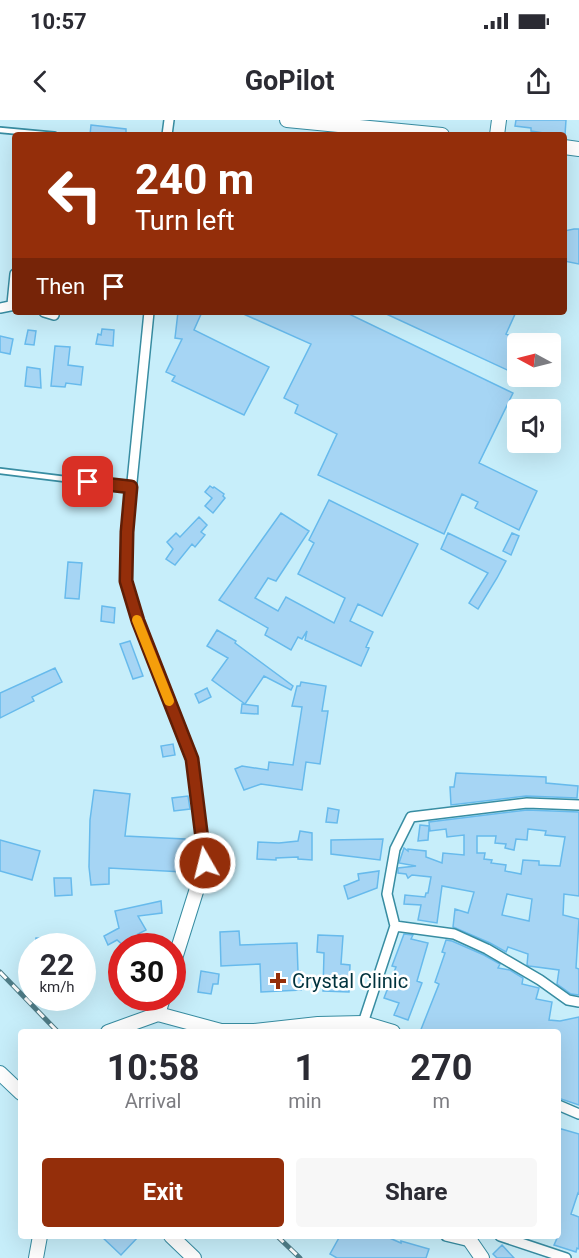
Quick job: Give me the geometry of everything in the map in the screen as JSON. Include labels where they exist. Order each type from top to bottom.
[{"type":"street","points":[[287,120],[411,132]]},
{"type":"street","points":[[149,315],[127,532],[126,581],[138,621],[192,759],[205,863],[183,933]]},
{"type":"street","points":[[363,1023],[395,926],[387,894],[395,849],[411,817],[527,803],[579,805]]},
{"type":"street","points":[[395,926],[454,934],[488,949],[540,980],[568,1000],[579,1002]]},
{"type":"street","points":[[116,1029],[158,1014],[214,1029]]},
{"type":"street","points":[[272,1029],[318,1024],[363,1023],[383,1029]]},
{"type":"street","points":[[0,1073],[18,1090]]},
{"type":"street","points":[[561,1107],[579,1114]]},
{"type":"street","points":[[36,1258],[39,1239]]},
{"type":"street","points":[[174,1239],[194,1258]]},
{"type":"street","points":[[470,1239],[482,1258]]},
{"type":"street","points":[[509,1239],[566,1258]]},
{"type":"lane","points":[[0,130],[22,132]]},
{"type":"lane","points":[[0,471],[131,487]]},
{"type":"building","points":[[516,120],[566,120],[565,132],[537,132],[531,131],[531,128],[515,126]]},
{"type":"building","points":[[91,125],[126,129],[126,132],[90,132]]},
{"type":"building","points":[[579,229],[579,264],[567,262],[567,230]]},
{"type":"building","points":[[178,315],[201,315],[194,330],[269,367],[244,415],[172,381],[175,376],[166,372],[182,339],[175,338]]},
{"type":"building","points":[[246,315],[351,315],[513,393],[510,399],[507,399],[507,405],[479,463],[537,491],[519,530],[475,508],[478,502],[462,494],[444,534],[318,475],[337,434],[295,413],[298,405],[284,398],[311,344]]},
{"type":"building","points":[[388,315],[515,315],[506,334],[507,370]]},
{"type":"building","points":[[102,329],[114,330],[113,346],[96,344],[98,334],[101,335]]},
{"type":"building","points":[[28,330],[36,331],[34,345],[25,344]]},
{"type":"building","points":[[0,336],[13,339],[10,354],[0,352]]},
{"type":"building","points":[[55,346],[70,347],[68,365],[83,367],[81,385],[66,383],[65,387],[51,386]]},
{"type":"building","points":[[27,367],[40,369],[41,388],[25,386]]},
{"type":"building","points":[[210,486],[224,494],[225,498],[213,513],[205,506],[212,498],[205,492]]},
{"type":"building","points":[[329,500],[418,544],[382,616],[358,604],[350,621],[373,632],[361,666],[305,640],[307,631],[302,639],[298,637],[291,650],[265,635],[268,628],[219,600],[281,513],[309,531],[276,581],[268,578],[255,598],[278,611],[286,597],[334,623],[345,598],[298,574],[314,543],[309,540]]},
{"type":"building","points":[[199,517],[207,525],[201,532],[205,535],[195,547],[192,544],[175,565],[166,559],[173,549],[167,542],[176,533],[180,537]]},
{"type":"building","points":[[448,533],[506,561],[478,609],[469,603],[488,573],[441,549]]},
{"type":"building","points":[[512,533],[519,536],[511,555],[503,551]]},
{"type":"building","points":[[68,562],[82,563],[79,599],[65,598]]},
{"type":"building","points":[[102,606],[115,608],[114,623],[101,621]]},
{"type":"building","points":[[217,630],[236,641],[235,643],[293,686],[291,690],[264,676],[245,704],[212,680],[228,658],[207,646]]},
{"type":"building","points":[[130,641],[143,676],[133,679],[120,644]]},
{"type":"building","points":[[55,668],[62,682],[32,697],[34,701],[0,718],[0,693]]},
{"type":"building","points":[[301,682],[326,686],[322,711],[328,711],[320,764],[306,762],[302,790],[261,784],[244,790],[235,769],[242,766],[268,770],[269,762],[293,765],[302,707],[292,706],[297,686],[300,686]]},
{"type":"building","points":[[207,688],[211,697],[199,703],[195,694]]},
{"type":"building","points":[[242,704],[258,706],[258,714],[241,713]]},
{"type":"building","points":[[173,744],[175,755],[163,757],[161,746]]},
{"type":"building","points":[[456,773],[546,777],[546,783],[578,786],[577,798],[526,796],[451,805],[450,787],[454,787]]},
{"type":"building","points":[[94,790],[130,794],[125,836],[185,839],[183,872],[109,868],[109,884],[91,885],[90,820]]},
{"type":"building","points":[[188,796],[190,809],[174,811],[172,798]]},
{"type":"building","points":[[328,808],[339,810],[337,823],[326,822]]},
{"type":"building","points":[[527,810],[579,812],[579,896],[564,894],[563,915],[579,919],[576,968],[579,969],[579,995],[571,994],[557,984],[559,970],[529,966],[527,965],[528,954],[508,947],[506,952],[453,927],[455,909],[468,913],[474,892],[442,886],[437,923],[418,920],[421,905],[404,904],[405,895],[425,897],[431,877],[412,875],[408,878],[406,874],[398,873],[398,868],[416,866],[399,863],[404,848],[408,851],[408,849],[426,851],[426,857],[442,863],[443,853],[464,855],[464,835],[447,837],[446,829],[430,831],[429,822]],"holes":[[[528,829],[546,831],[545,835],[565,837],[560,866],[539,865],[539,861],[523,860],[521,874],[505,871],[506,865],[491,863],[492,860],[484,859],[485,853],[477,853],[477,836],[496,836],[495,843],[506,844],[505,848],[514,850],[516,839],[527,840]],[[507,894],[532,899],[529,921],[502,915]]]},
{"type":"building","points":[[420,825],[429,826],[428,840],[418,841]]},
{"type":"building","points":[[300,831],[312,833],[312,860],[298,859],[298,857],[276,858],[276,860],[257,859],[258,842],[298,841]]},
{"type":"building","points":[[383,839],[380,860],[331,854],[331,840]]},
{"type":"building","points":[[0,840],[40,851],[32,880],[0,871]]},
{"type":"building","points":[[379,871],[377,888],[348,899],[344,886],[359,880],[358,874]]},
{"type":"building","points":[[54,878],[71,878],[72,895],[55,896]]},
{"type":"building","points":[[161,901],[162,913],[138,916],[146,930],[140,933],[110,933],[119,928],[115,911]]},
{"type":"building","points":[[239,931],[240,945],[297,943],[301,990],[261,992],[260,964],[221,966],[220,932]]},
{"type":"building","points":[[404,934],[413,935],[411,939],[428,943],[417,981],[422,983],[408,1020],[394,1015],[399,1003],[384,998],[396,967],[392,966]]},
{"type":"building","points":[[318,935],[343,936],[341,964],[350,965],[349,992],[323,991],[324,953],[317,952]]},
{"type":"building","points":[[446,940],[452,941],[500,964],[498,968],[510,970],[523,978],[522,984],[539,988],[536,999],[552,1002],[549,1020],[560,1021],[579,1017],[579,1105],[561,1099],[561,1029],[421,1029],[439,984],[435,982],[445,953],[442,952]]},
{"type":"building","points":[[201,971],[219,974],[218,984],[213,984],[211,994],[198,992]]},
{"type":"building","points":[[561,1129],[579,1134],[579,1194],[571,1214],[579,1217],[579,1249],[577,1248],[576,1252],[554,1245],[557,1239],[561,1239]]},
{"type":"building","points":[[104,1239],[136,1239],[121,1255]]},
{"type":"building","points":[[338,1239],[392,1239],[429,1249],[426,1258],[337,1258],[330,1254]]},
{"type":"building","points":[[502,1245],[514,1258],[497,1258],[493,1254]]},
{"type":"railway","points":[[0,972],[55,1029]]},
{"type":"railway","points":[[280,1239],[300,1258]]},
{"type":"slow traffic","points":[[137,620],[169,701]]},
{"type":"place","name":"Crystal Clinic","points":[[278,981]]},
{"type":"route","points":[[88,482],[131,487],[126,581],[138,621],[192,759],[205,863]]}]
